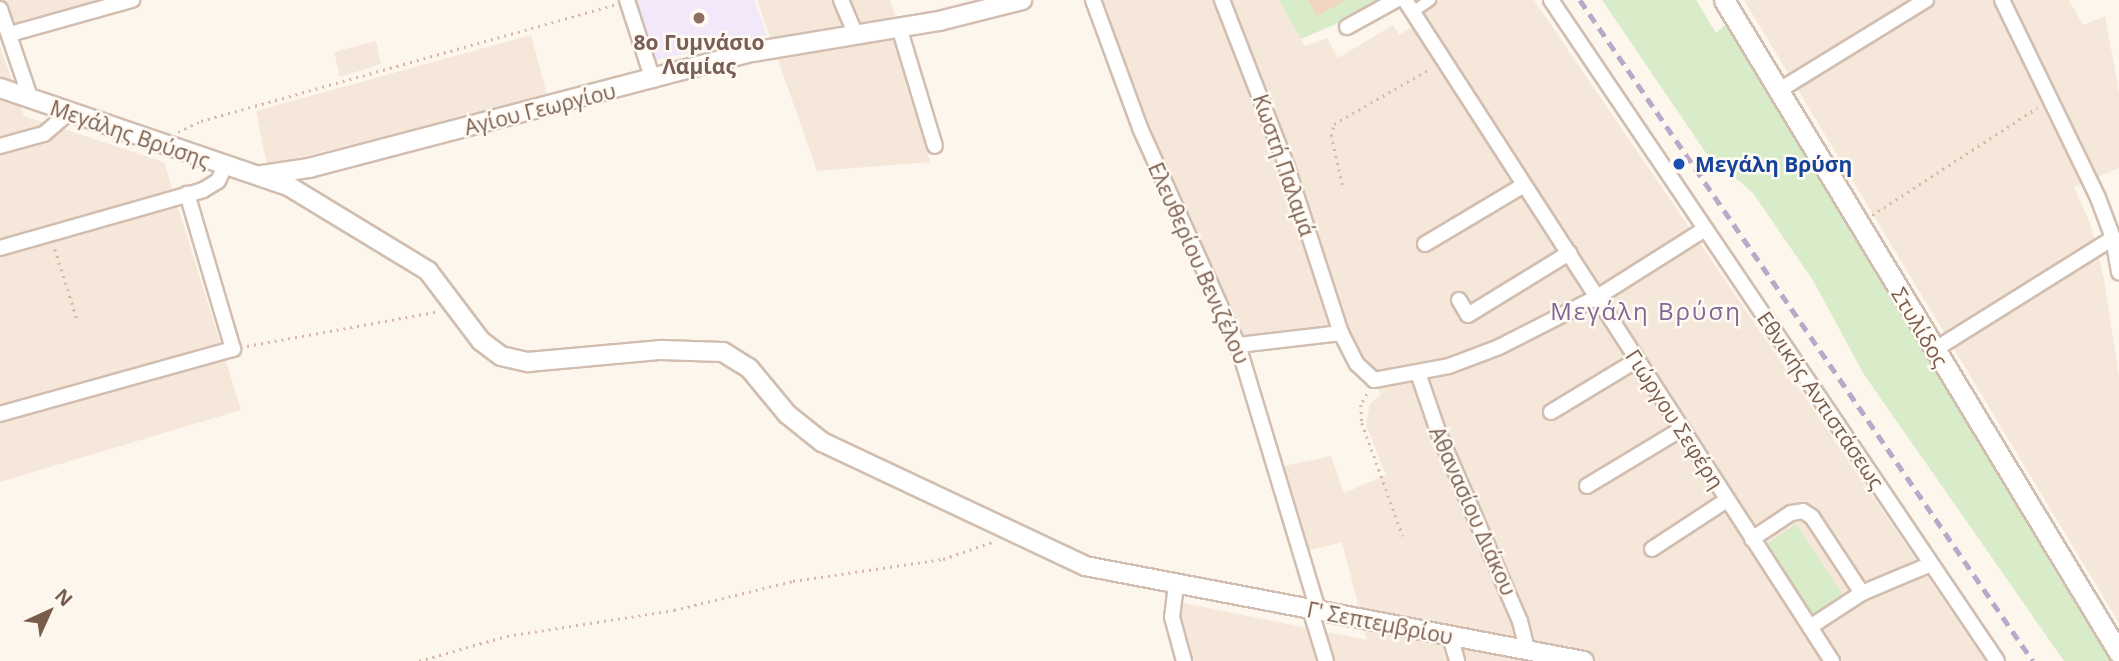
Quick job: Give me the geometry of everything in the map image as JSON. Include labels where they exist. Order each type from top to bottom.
[{"type":"main road","name":"Στυλίδος","points":[[1724,0],[2119,653]]},
{"type":"street","points":[[10,34],[132,0]]},
{"type":"street","points":[[841,0],[855,33]]},
{"type":"street","name":"Αγίου Γεωργίου","points":[[262,175],[309,168],[752,52],[899,27],[1022,0]]},
{"type":"street","name":"Ελευθερίου Βενιζέλου","points":[[1093,0],[1139,128],[1238,345],[1314,609],[1326,661]]},
{"type":"street","name":"Κωστή Παλαμά","points":[[1222,0],[1286,164],[1341,333],[1357,364],[1374,380]]},
{"type":"street","points":[[1347,27],[1396,0]]},
{"type":"street","points":[[1409,6],[1430,0]]},
{"type":"street","name":"Εθνικής Αντιστάσεως","points":[[1551,0],[1997,661]]},
{"type":"street","points":[[1778,91],[1926,0]]},
{"type":"street","points":[[2002,0],[2051,99],[2113,238],[2119,272]]},
{"type":"street","points":[[628,1],[653,80]]},
{"type":"street","name":"Γιώργου Σεφέρη","points":[[1409,6],[1599,296],[1680,430],[1832,661]]},
{"type":"street","points":[[0,9],[31,100]]},
{"type":"street","points":[[899,27],[935,146]]},
{"type":"street","name":"Μεγάλης Βρύσης","points":[[0,88],[161,145],[262,175]]},
{"type":"street","points":[[0,146],[44,134],[68,113]]},
{"type":"street","points":[[0,247],[212,186],[225,166]]},
{"type":"street","name":"Γ' Σεπτεμβρίου","points":[[262,175],[402,253],[428,271],[481,341],[501,356],[528,362],[661,350],[723,352],[749,368],[787,414],[822,442],[1085,566],[1584,661]]},
{"type":"street","points":[[1425,244],[1524,185]]},
{"type":"street","points":[[0,398],[3,413],[233,349],[187,194]]},
{"type":"street","points":[[1374,380],[1418,373],[1478,357],[1599,296],[1706,229]]},
{"type":"street","points":[[1934,350],[2113,238]]},
{"type":"street","points":[[1459,300],[1468,315],[1569,253]]},
{"type":"street","points":[[1238,345],[1341,333]]},
{"type":"street","points":[[1551,412],[1637,360]]},
{"type":"street","name":"Αθανασίου Διάκου","points":[[1418,373],[1439,435],[1520,621],[1527,650]]},
{"type":"street","points":[[1587,486],[1680,430]]},
{"type":"street","points":[[1652,548],[1727,500]]},
{"type":"street","points":[[1752,539],[1791,513],[1803,511],[1812,517],[1862,593]]},
{"type":"street","points":[[1810,627],[1862,593],[1931,564]]},
{"type":"street","points":[[1176,585],[1172,617],[1184,661]]},
{"type":"street","points":[[1450,636],[1457,661]]},
{"type":"path","points":[[161,145],[201,121],[628,1]]},
{"type":"path","points":[[1342,185],[1331,136],[1334,124],[1443,61]]},
{"type":"path","points":[[1858,224],[2051,99]]},
{"type":"path","points":[[51,233],[78,322]]},
{"type":"path","points":[[233,349],[456,305]]},
{"type":"path","points":[[1374,380],[1361,405],[1362,423],[1403,536]]},
{"type":"path","points":[[419,661],[508,636],[674,610],[793,581],[943,559],[986,548],[1009,531]]},
{"type":"shaded area","points":[[0,0],[142,0],[0,41]]},
{"type":"shaded area","name":"8ο Γυμνάσιο Λαμίας","points":[[631,0],[754,0],[767,35],[652,61]]},
{"type":"shaded area","points":[[757,0],[890,0],[898,23],[891,25],[930,162],[817,171]]},
{"type":"shaded area","points":[[1098,0],[1279,0],[1305,46],[1327,38],[1338,58],[1393,25],[1399,35],[1421,21],[1409,0],[1534,0],[1985,661],[1190,661],[1180,622],[1183,603],[1367,640],[1342,542],[1307,551],[1284,466],[1331,456],[1344,493],[1386,475],[1366,425],[1370,404],[1381,394],[1364,369],[1344,321],[1311,336],[1247,341],[1150,132]]},
{"type":"shaded area","points":[[1744,0],[2069,0],[2083,25],[2105,16],[2119,92],[2119,168],[2074,187],[2090,223],[2104,279],[2119,377],[2119,623]]},
{"type":"shaded area","points":[[531,35],[547,95],[267,166],[256,111]]},
{"type":"shaded area","points":[[376,41],[381,64],[340,77],[334,52]]},
{"type":"shaded area","points":[[0,46],[24,116],[164,162],[241,410],[0,482]]},
{"type":"green space","points":[[1279,0],[1378,0],[1380,5],[1301,39]]},
{"type":"green space","points":[[1602,0],[1696,0],[1716,33],[1725,25],[1789,121],[2113,661],[2064,661],[1863,373],[1814,282],[1753,193],[1706,153]]},
{"type":"green space","points":[[1796,524],[1847,601],[1817,621],[1767,544]]},
{"type":"building","points":[[1308,0],[1346,0],[1317,16]]},
{"type":"railway","points":[[1580,0],[2033,661]]},
{"type":"place","name":"8ο Γυμνάσιο Λαμίας","points":[[699,18]]},
{"type":"place","name":"Μεγάλη Βρύση","points":[[1679,164]]},
{"type":"district","name":"Μεγάλη Βρύση","points":[[1646,311]]}]
